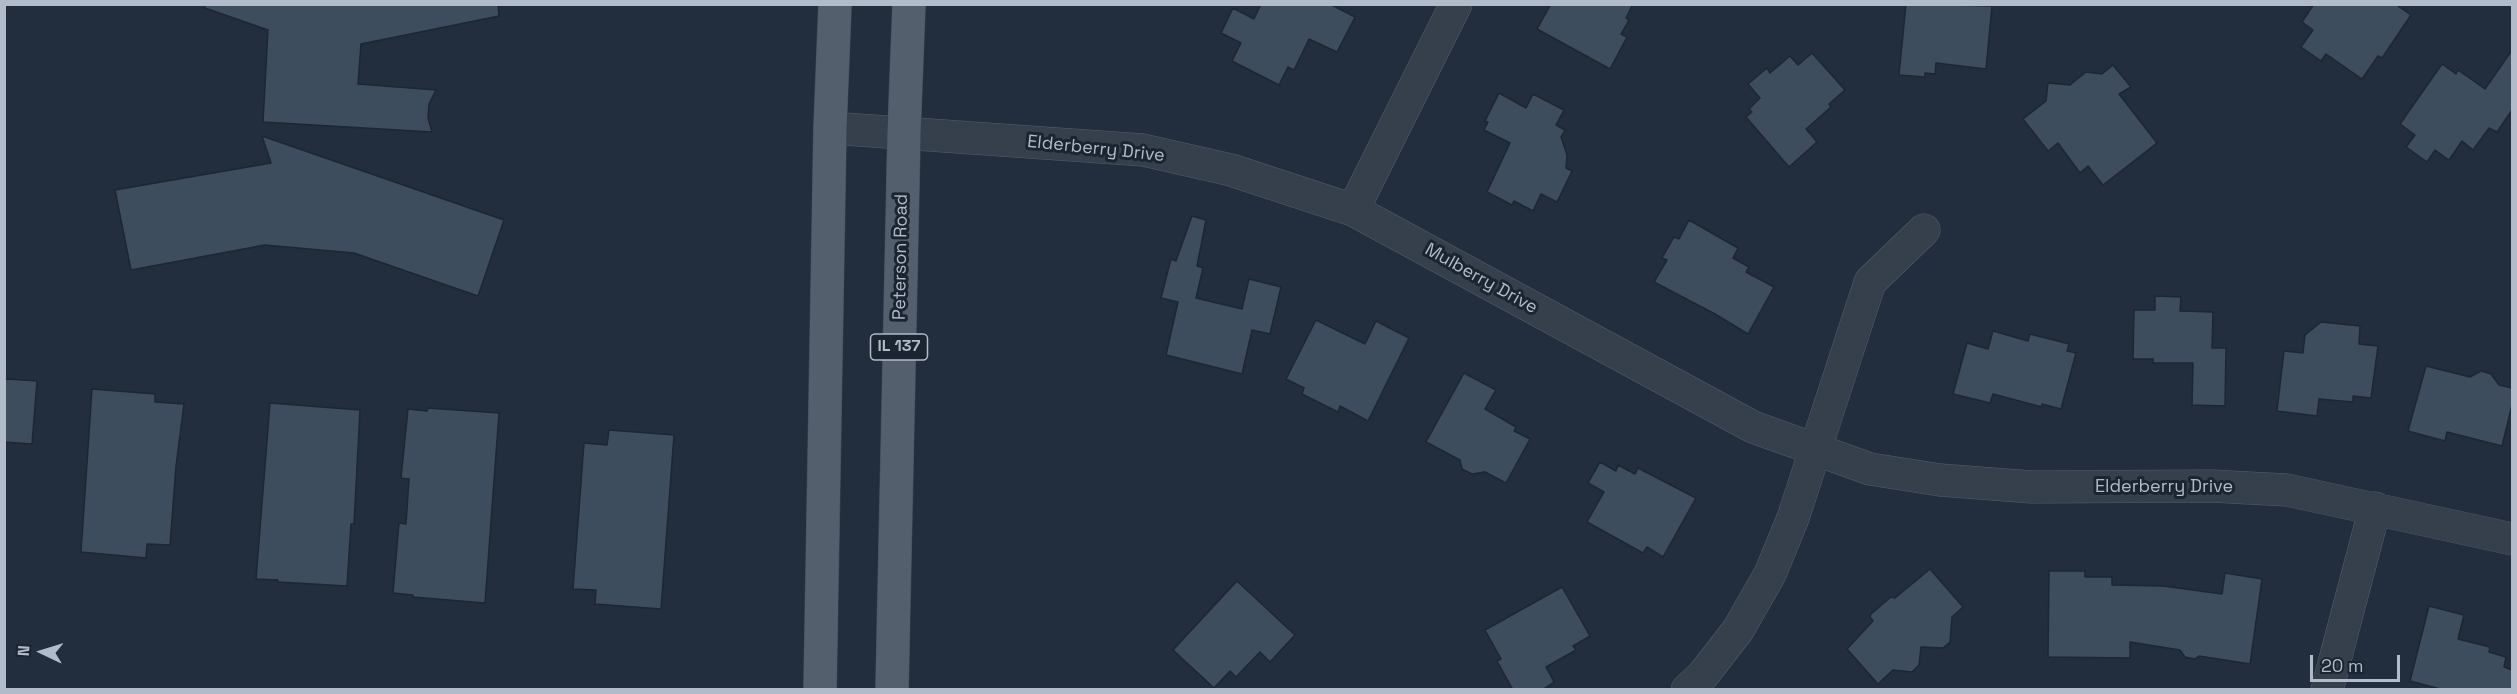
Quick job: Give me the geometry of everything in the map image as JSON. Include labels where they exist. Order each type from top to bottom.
[{"type":"main road","points":[[820,690],[830,128],[835,4]]},
{"type":"main road","name":"Peterson Road","points":[[892,690],[904,133],[909,4]]},
{"type":"street","points":[[1353,210],[1456,4]]},
{"type":"street","name":"Elderberry Drive","points":[[830,128],[1143,150],[1231,170],[1353,210]]},
{"type":"street","name":"Mulberry Drive","points":[[1353,210],[1753,427],[1815,449]]},
{"type":"street","points":[[1687,690],[1703,675],[1738,630],[1770,574],[1793,518],[1870,282],[1924,231]]},
{"type":"street","name":"Elderberry Drive","points":[[1815,449],[1870,468],[1940,480],[2032,487],[2211,486],[2287,490],[2512,539]]},
{"type":"street","points":[[2326,690],[2375,508]]},
{"type":"building","points":[[205,4],[498,4],[499,16],[361,44],[358,84],[436,90],[429,104],[428,118],[432,132],[263,122],[268,30],[205,8]]},
{"type":"building","points":[[1261,4],[1330,4],[1355,17],[1337,52],[1309,39],[1294,70],[1288,67],[1279,85],[1232,61],[1241,43],[1221,33],[1233,8],[1254,19]]},
{"type":"building","points":[[1551,4],[1633,4],[1626,18],[1629,20],[1621,34],[1627,37],[1610,69],[1537,29]]},
{"type":"building","points":[[1906,4],[1992,6],[1986,69],[1936,63],[1935,74],[1925,73],[1925,77],[1899,75]]},
{"type":"building","points":[[2314,4],[2395,4],[2411,15],[2382,58],[2378,56],[2362,79],[2326,54],[2321,61],[2301,47],[2313,30],[2302,22]]},
{"type":"building","points":[[2512,50],[2512,110],[2497,132],[2489,128],[2473,150],[2462,141],[2449,160],[2435,150],[2427,162],[2406,147],[2415,135],[2400,124],[2442,64],[2456,74],[2458,70],[2485,89]]},
{"type":"building","points":[[1812,53],[1845,90],[1829,104],[1831,107],[1806,129],[1817,142],[1789,167],[1746,117],[1752,112],[1749,109],[1760,98],[1748,84],[1767,68],[1770,73],[1790,56],[1798,65]]},
{"type":"building","points":[[2113,65],[2131,87],[2119,94],[2157,143],[2103,185],[2088,166],[2080,173],[2058,143],[2048,151],[2023,119],[2046,101],[2048,83],[2070,85],[2086,72],[2102,74]]},
{"type":"building","points":[[1499,93],[1526,108],[1533,94],[1564,110],[1556,125],[1565,130],[1561,137],[1567,155],[1566,168],[1572,171],[1557,202],[1541,194],[1533,211],[1514,201],[1512,205],[1487,192],[1510,143],[1484,130],[1488,122],[1485,121]]},
{"type":"building","points":[[262,136],[504,220],[478,296],[354,253],[265,245],[131,270],[115,190],[271,163]]},
{"type":"building","points":[[1192,216],[1206,220],[1197,266],[1203,268],[1196,298],[1242,309],[1249,279],[1281,287],[1270,334],[1252,330],[1242,374],[1166,355],[1178,302],[1161,298],[1171,259],[1176,261]]},
{"type":"building","points":[[1689,220],[1738,248],[1733,258],[1749,267],[1746,272],[1774,287],[1748,334],[1654,282],[1667,260],[1662,258],[1674,237],[1679,239]]},
{"type":"building","points":[[2155,296],[2181,297],[2180,311],[2213,312],[2212,348],[2226,348],[2225,406],[2192,405],[2193,363],[2153,363],[2153,359],[2133,359],[2134,310],[2155,310]]},
{"type":"building","points":[[1316,320],[1365,344],[1376,321],[1409,338],[1368,421],[1340,406],[1338,412],[1302,394],[1304,388],[1286,379]]},
{"type":"building","points":[[2321,322],[2360,326],[2359,344],[2378,346],[2371,398],[2353,396],[2353,402],[2319,399],[2317,416],[2277,411],[2284,351],[2303,353],[2305,335]]},
{"type":"building","points":[[1993,331],[2028,341],[2030,334],[2069,344],[2067,351],[2076,353],[2061,409],[2042,404],[2042,407],[1993,394],[1990,403],[1953,394],[1967,343],[1988,349]]},
{"type":"building","points":[[2426,366],[2470,377],[2481,371],[2491,374],[2499,385],[2512,388],[2512,405],[2502,446],[2447,432],[2445,441],[2408,431]]},
{"type":"building","points":[[1464,373],[1496,390],[1485,409],[1516,427],[1514,431],[1530,439],[1506,483],[1485,472],[1472,474],[1462,469],[1460,460],[1426,442]]},
{"type":"building","points":[[4,380],[37,381],[32,444],[4,442]]},
{"type":"building","points":[[92,389],[155,394],[155,402],[184,404],[176,466],[170,545],[147,544],[146,558],[81,552]]},
{"type":"building","points":[[270,403],[360,410],[354,524],[351,524],[347,586],[256,579]]},
{"type":"building","points":[[428,408],[499,413],[485,603],[413,597],[413,595],[393,593],[399,523],[406,524],[409,479],[401,478],[408,409],[427,411]]},
{"type":"building","points":[[609,430],[674,435],[661,609],[595,604],[596,590],[573,589],[584,443],[607,445]]},
{"type":"building","points":[[1600,462],[1616,471],[1618,465],[1635,474],[1638,468],[1696,498],[1663,557],[1647,547],[1643,553],[1587,522],[1604,492],[1588,483]]},
{"type":"building","points":[[1930,569],[1963,607],[1952,617],[1950,642],[1943,648],[1921,647],[1919,665],[1912,672],[1893,670],[1878,684],[1847,649],[1873,621],[1871,614],[1891,597],[1895,598]]},
{"type":"building","points":[[2049,571],[2085,571],[2085,577],[2112,577],[2112,585],[2163,586],[2222,594],[2225,573],[2262,579],[2250,664],[2199,656],[2195,659],[2185,657],[2180,650],[2130,642],[2130,658],[2048,657]]},
{"type":"building","points":[[1237,581],[1295,635],[1270,662],[1260,652],[1236,677],[1230,671],[1214,688],[1173,650]]},
{"type":"building","points":[[1562,587],[1590,636],[1573,646],[1576,650],[1546,667],[1554,682],[1542,690],[1513,690],[1497,661],[1501,659],[1485,630]]},
{"type":"building","points":[[2429,606],[2464,615],[2458,639],[2490,647],[2489,652],[2506,657],[2504,667],[2512,670],[2512,690],[2444,690],[2410,681]]}]
